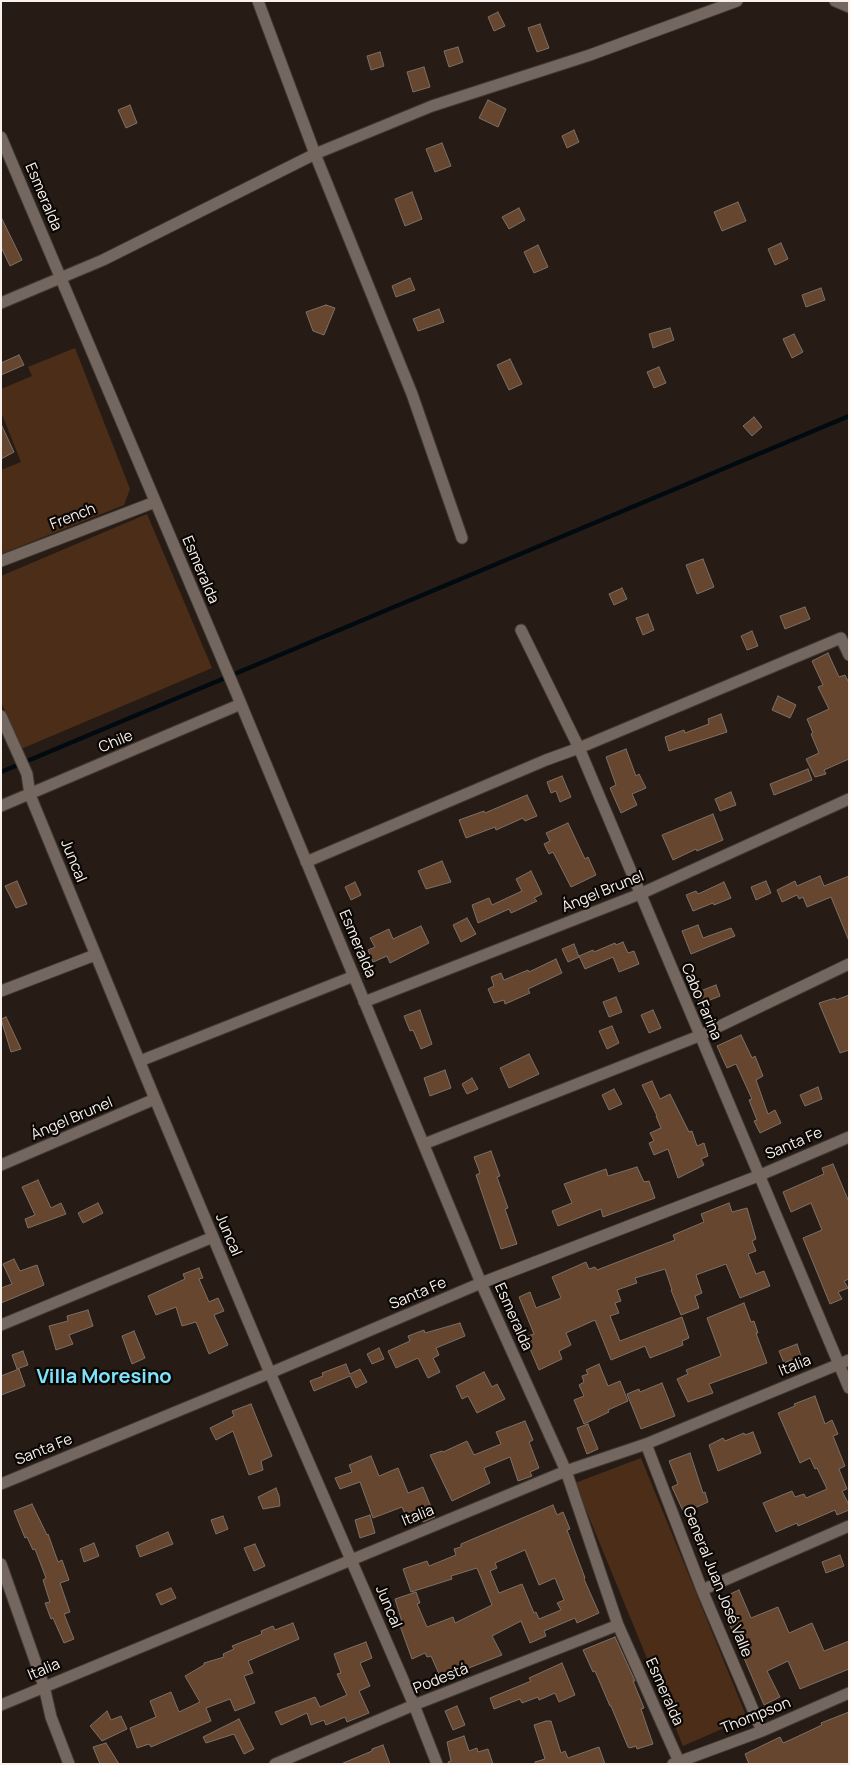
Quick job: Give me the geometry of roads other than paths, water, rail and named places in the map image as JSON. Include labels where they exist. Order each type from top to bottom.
[{"type":"street","points":[[258,1],[315,154],[412,394],[462,538]]},
{"type":"street","points":[[1,303],[62,279],[103,260],[315,154],[432,106],[590,55],[737,1]]},
{"type":"street","points":[[835,1],[849,7]]},
{"type":"street","name":"Esmeralda","points":[[1,137],[235,689],[481,1283],[566,1471],[618,1624],[677,1763]]},
{"type":"street","name":"French","points":[[1,561],[155,502]]},
{"type":"street","name":"Cabo Farina","points":[[521,630],[579,748],[758,1176],[844,1362],[849,1388]]},
{"type":"street","points":[[306,862],[841,638],[849,655]]},
{"type":"street","name":"Chile","points":[[1,806],[241,704]]},
{"type":"street","name":"Juncal","points":[[1,716],[26,774],[30,795],[95,955],[270,1373],[414,1705],[437,1764]]},
{"type":"street","name":"Ángel Brunel","points":[[364,1002],[640,894],[849,799]]},
{"type":"street","points":[[1,991],[95,955]]},
{"type":"street","points":[[424,1144],[699,1036],[849,964]]},
{"type":"street","points":[[140,1062],[354,976]]},
{"type":"street","name":"Ángel Brunel","points":[[1,1165],[155,1099]]},
{"type":"street","name":"Santa Fe","points":[[1,1484],[270,1373],[481,1283],[758,1176],[849,1137]]},
{"type":"street","points":[[1,1324],[213,1237]]},
{"type":"street","name":"Italia","points":[[1,1705],[566,1471],[646,1444],[844,1362]]},
{"type":"street","name":"General Juan José Valle","points":[[646,1444],[702,1590],[762,1730]]},
{"type":"street","points":[[702,1590],[849,1526]]},
{"type":"street","points":[[1,1564],[44,1686],[51,1717],[69,1764]]},
{"type":"street","name":"Podestá","points":[[275,1764],[414,1705],[618,1624]]},
{"type":"street","name":"Thompson","points":[[677,1763],[849,1693]]},
{"type":"waterway","points":[[1,772],[849,416]]},
{"type":"district","name":"Villa Moresino","points":[[104,1377]]}]
